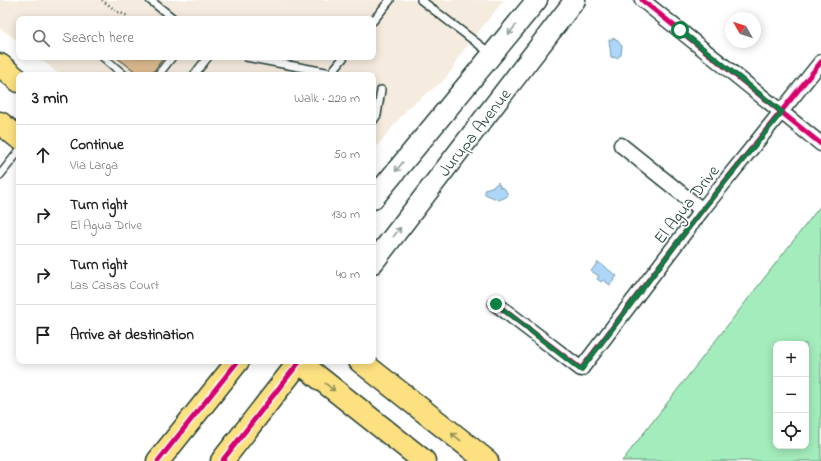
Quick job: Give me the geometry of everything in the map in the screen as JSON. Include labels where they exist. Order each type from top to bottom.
[{"type":"main road","name":"Jurupa Avenue","points":[[376,195],[537,0]]},
{"type":"main road","name":"Jurupa Avenue","points":[[376,259],[575,0]]},
{"type":"main road","points":[[0,65],[16,78]]},
{"type":"main road","points":[[0,123],[16,136]]},
{"type":"main road","points":[[158,461],[236,364]]},
{"type":"main road","points":[[222,461],[297,364]]},
{"type":"main road","points":[[303,364],[424,461]]},
{"type":"main road","points":[[364,364],[487,461]]},
{"type":"street","points":[[642,0],[821,144]]},
{"type":"street","name":"El Agua Drive","points":[[496,304],[581,370],[702,210],[821,62]]},
{"type":"street","points":[[621,145],[702,210]]},
{"type":"lane","points":[[150,0],[170,16]]},
{"type":"lane","points":[[376,17],[390,0]]},
{"type":"lane","points":[[421,0],[492,55]]},
{"type":"lane","points":[[106,60],[120,72]]},
{"type":"lane","points":[[160,72],[170,60]]},
{"type":"lane","points":[[196,72],[206,60]]},
{"type":"lane","points":[[262,60],[326,72]]},
{"type":"lane","points":[[332,72],[342,60]]},
{"type":"lane","points":[[376,116],[381,90]]},
{"type":"lane","points":[[0,175],[16,155]]},
{"type":"path","points":[[102,0],[118,12],[128,16]]},
{"type":"shaded area","points":[[0,0],[504,0],[459,56],[452,70],[443,81],[409,107],[376,147],[376,72],[56,72],[42,60],[376,60],[376,16],[16,16],[16,40],[0,28]]},
{"type":"green space","points":[[821,205],[821,461],[622,461]]},
{"type":"water","points":[[615,38],[622,46],[621,55],[617,58],[611,57],[609,40]]},
{"type":"water","points":[[498,182],[500,187],[505,189],[508,195],[499,200],[485,194],[485,189],[494,186]]},
{"type":"water","points":[[598,262],[617,276],[610,285],[603,280],[601,282],[597,279],[599,276],[591,271]]},
{"type":"building","points":[[120,60],[162,60],[153,72],[136,72]]},
{"type":"cycle path","points":[[642,0],[821,144]]},
{"type":"cycle path","points":[[496,304],[581,369],[702,210],[821,62]]},
{"type":"cycle path","points":[[158,461],[236,364]]},
{"type":"cycle path","points":[[222,461],[298,364]]},
{"type":"route","points":[[496,304],[581,370],[702,210],[782,112],[680,30]]}]
